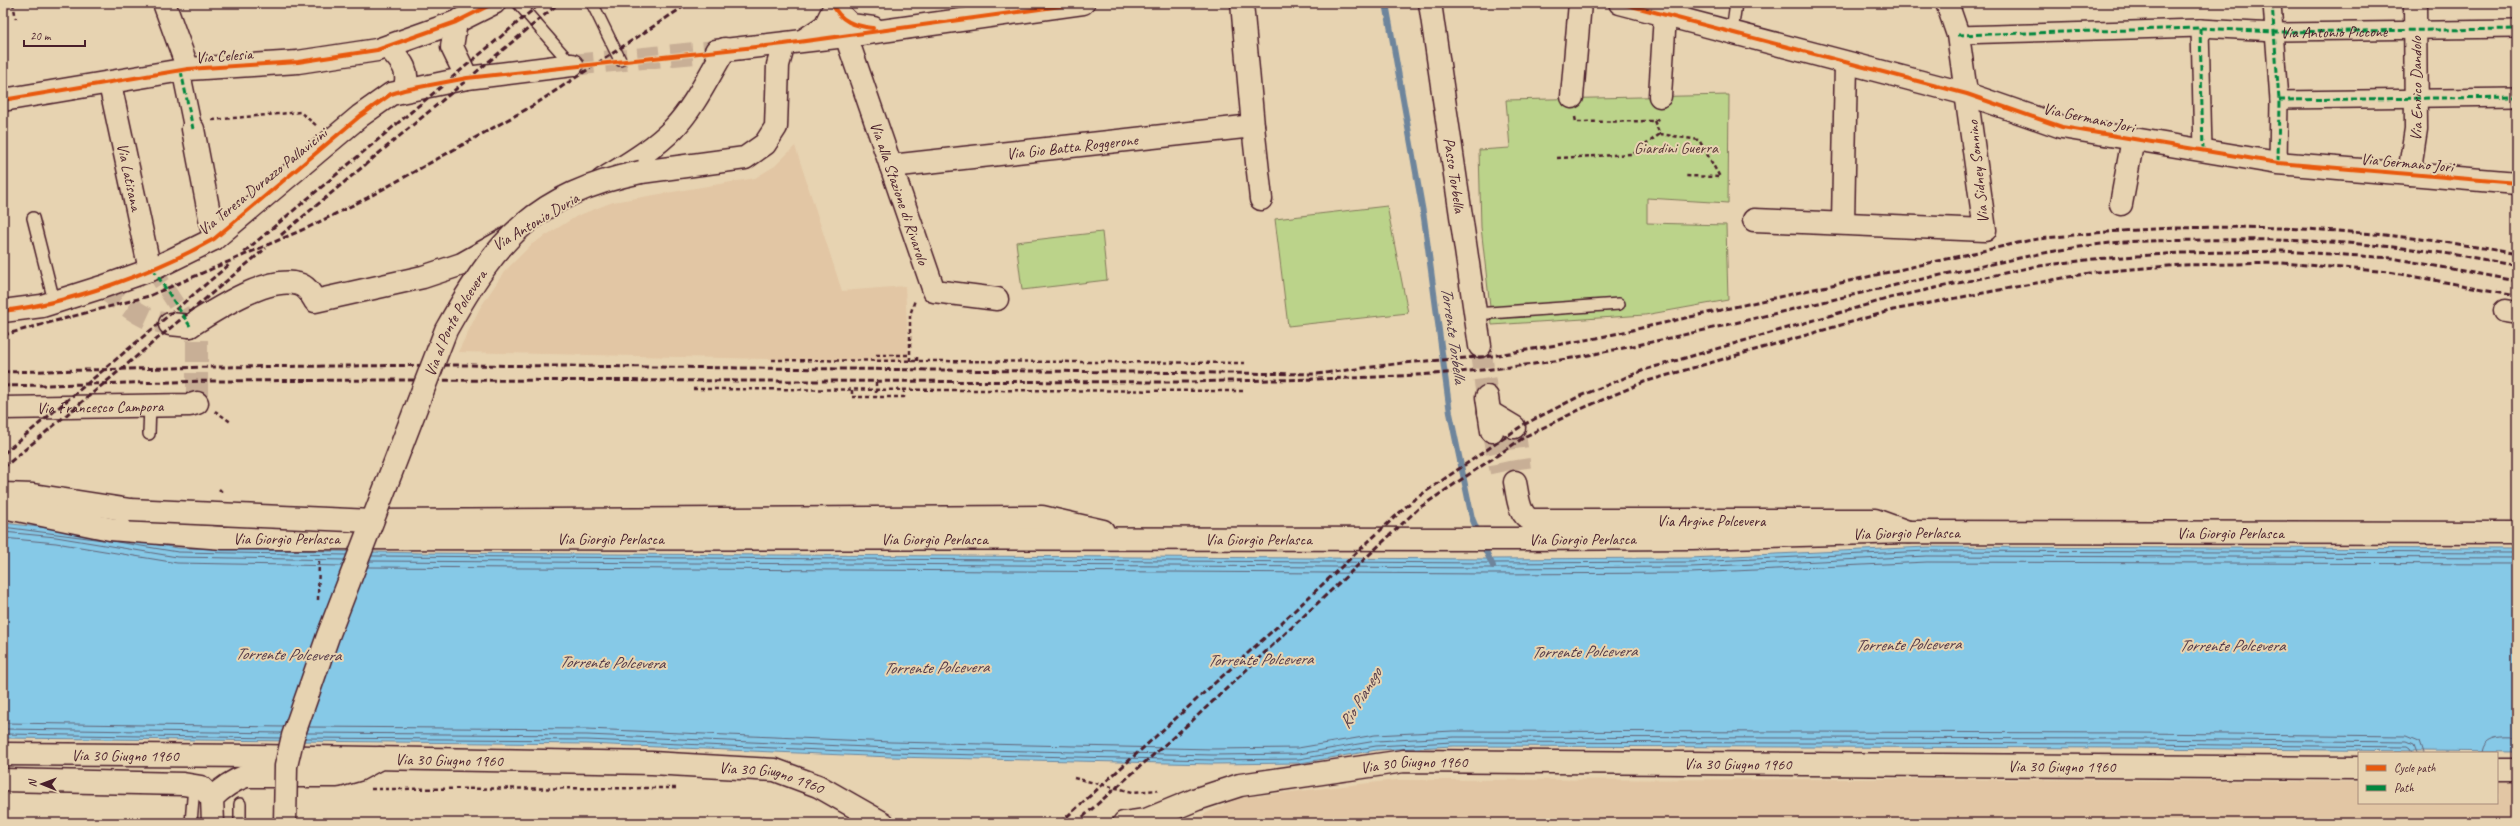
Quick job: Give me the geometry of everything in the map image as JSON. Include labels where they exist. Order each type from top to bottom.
[{"type":"main road","points":[[164,3],[185,70]]},
{"type":"main road","name":"Via Celesia","points":[[3,100],[110,84],[185,70],[298,62],[382,49],[456,22],[494,3]]},
{"type":"main road","points":[[793,42],[1083,3]]},
{"type":"main road","points":[[1242,3],[1261,199]]},
{"type":"main road","name":"Passo Torbella","points":[[1430,3],[1480,346]]},
{"type":"main road","points":[[1572,97],[1580,3]]},
{"type":"main road","name":"Via Germano Jori","points":[[1620,3],[1967,94],[2062,127],[2278,163],[2517,183]]},
{"type":"main road","points":[[1947,3],[1958,35],[1967,94]]},
{"type":"main road","name":"Via Enrico Dandolo","points":[[2409,174],[2416,129],[2415,3]]},
{"type":"main road","points":[[793,42],[826,26],[834,8],[851,25],[883,30]]},
{"type":"main road","points":[[1660,96],[1665,15]]},
{"type":"main road","points":[[456,22],[452,47],[467,78]]},
{"type":"main road","name":"Via alla Stazione di Rivarolo","points":[[846,36],[934,291],[997,299]]},
{"type":"main road","name":"Via Antonio Duria","points":[[185,326],[226,304],[269,285],[298,283],[310,292],[315,301],[423,277],[462,264],[554,211],[634,159],[674,128],[692,103],[720,50],[793,42]]},
{"type":"main road","name":"Via al Ponte Polcevera","points":[[285,823],[286,766],[293,736],[372,521],[446,330],[470,288],[485,265],[521,224],[543,208],[606,179],[641,172],[745,158],[765,144],[776,127],[778,65],[793,42]]},
{"type":"main road","points":[[382,49],[404,64],[408,80],[398,92]]},
{"type":"main road","points":[[1843,223],[1846,63]]},
{"type":"main road","points":[[398,92],[467,78],[572,65]]},
{"type":"main road","name":"Via Latisana","points":[[110,84],[150,270]]},
{"type":"main road","name":"Via Teresa Durazzo Pallavicini","points":[[3,311],[42,306],[150,270],[214,239],[332,140],[398,92]]},
{"type":"main road","name":"Via Sidney Sonnino","points":[[1754,220],[1985,230],[1967,94]]},
{"type":"main road","points":[[192,125],[214,239]]},
{"type":"main road","name":"Via Gio Batta Roggerone","points":[[891,166],[1253,126]]},
{"type":"main road","points":[[2121,204],[2133,139]]},
{"type":"main road","name":"Via Francesco Campora","points":[[3,408],[150,405],[204,406]]},
{"type":"main road","points":[[1490,413],[1514,428]]},
{"type":"main road","name":"Via Argine Polcevera","points":[[1512,474],[1520,509],[1525,518],[1532,520],[1875,520],[1908,532]]},
{"type":"main road","points":[[3,494],[33,495],[130,510],[372,521],[1042,517],[1146,540]]},
{"type":"main road","name":"Via Giorgio Perlasca","points":[[3,507],[110,529],[223,538],[1146,540],[1692,538],[1908,532],[2517,533]]},
{"type":"main road","name":"Via 30 Giugno 1960","points":[[3,754],[380,758],[652,763],[775,770],[818,786],[883,823]]},
{"type":"main road","points":[[212,798],[224,787],[246,776],[337,776],[358,770],[380,758]]},
{"type":"main road","name":"Via 30 Giugno 1960","points":[[1124,823],[1146,820],[1197,799],[1240,785],[1404,761],[2358,768]]},
{"type":"main road","points":[[2498,770],[2517,770]]},
{"type":"main road","points":[[3,780],[194,786],[205,790],[212,798],[213,823]]},
{"type":"street","points":[[2272,3],[2279,100],[2278,163]]},
{"type":"street","points":[[2200,28],[2203,150]]},
{"type":"street","name":"Via Antonio Piccone","points":[[1958,35],[2200,28],[2275,32],[2517,29]]},
{"type":"street","points":[[185,70],[192,125]]},
{"type":"street","points":[[2279,100],[2415,100],[2517,97]]},
{"type":"lane","points":[[518,3],[572,65]]},
{"type":"lane","points":[[592,3],[620,60]]},
{"type":"lane","points":[[1732,32],[1736,3]]},
{"type":"lane","points":[[33,218],[54,301]]},
{"type":"lane","points":[[1475,314],[1619,304]]},
{"type":"lane","points":[[149,434],[150,405]]},
{"type":"lane","points":[[191,823],[194,786]]},
{"type":"lane","points":[[240,804],[240,823]]},
{"type":"path","points":[[13,3],[16,19]]},
{"type":"path","points":[[1572,97],[1576,122],[1654,121],[1668,114],[1669,107],[1660,96]]},
{"type":"path","points":[[192,125],[300,112],[332,140]]},
{"type":"path","points":[[1654,121],[1660,134]]},
{"type":"path","points":[[1557,158],[1633,154],[1660,134],[1699,140],[1720,177],[1685,176]]},
{"type":"path","points":[[910,315],[910,361]]},
{"type":"path","points":[[876,355],[910,355]]},
{"type":"path","points":[[917,361],[918,355]]},
{"type":"path","points":[[772,360],[1247,363]]},
{"type":"path","points":[[876,382],[876,397]]},
{"type":"path","points":[[693,389],[1245,391]]},
{"type":"path","points":[[852,390],[852,397],[904,397],[904,390]]},
{"type":"path","points":[[204,406],[232,423]]},
{"type":"path","points":[[366,789],[686,788]]},
{"type":"shaded area","points":[[795,146],[842,291],[905,286],[909,362],[458,352],[480,308],[504,272],[532,244],[577,216],[613,202],[755,178],[775,166]]},
{"type":"shaded area","points":[[1903,779],[2358,782],[2358,804],[2498,804],[2498,782],[2517,783],[2517,823],[1185,823],[1239,798],[1396,780]]},
{"type":"green space","name":"Giardini Guerra","points":[[1729,95],[1728,203],[1647,198],[1647,223],[1726,225],[1728,300],[1645,315],[1492,325],[1481,227],[1479,150],[1510,148],[1506,100]]},
{"type":"green space","points":[[1387,206],[1408,313],[1288,326],[1275,219]]},
{"type":"green space","points":[[1102,232],[1107,280],[1022,290],[1016,242]]},
{"type":"water","points":[[3,523],[57,529],[178,548],[423,553],[1489,559],[1690,558],[1927,547],[2517,549],[2517,752],[2138,748],[1453,746],[1377,750],[1300,763],[1213,764],[891,757],[587,744],[3,738]]},
{"type":"waterway","name":"Torrente Torbella","points":[[1386,3],[1424,218],[1450,413],[1472,518],[1479,535]]},
{"type":"waterway","name":"Torrente Torbella","points":[[1482,543],[1493,566]]},
{"type":"tunnel","points":[[572,65],[716,51]]},
{"type":"tunnel","points":[[153,269],[183,315]]},
{"type":"tunnel","points":[[102,287],[142,315],[170,324]]},
{"type":"tunnel","points":[[197,340],[197,403]]},
{"type":"tunnel","points":[[1480,346],[1487,397]]},
{"type":"tunnel","points":[[1514,427],[1520,469]]},
{"type":"tunnel","points":[[1492,431],[1501,472]]},
{"type":"railway","points":[[244,252],[541,3]]},
{"type":"railway","points":[[281,235],[559,3]]},
{"type":"railway","points":[[3,335],[149,296],[309,227],[367,198],[534,105],[689,3]]},
{"type":"railway","points":[[3,372],[213,367],[464,365],[1317,374],[1403,363],[1492,356],[1597,338],[2031,240],[2092,233],[2213,227],[2335,231],[2396,236],[2517,254]]},
{"type":"railway","points":[[3,386],[213,381],[387,380],[1189,382],[1395,376],[1498,368],[1549,362],[1599,353],[1689,334],[1910,282],[2059,250],[2107,243],[2148,241],[2281,240],[2360,244],[2439,252],[2517,266]]},
{"type":"railway","points":[[3,468],[266,248]]},
{"type":"railway","points":[[1060,823],[1279,625],[1412,501],[1523,425],[1580,396],[1644,370],[1890,298],[2032,267],[2094,259],[2181,253],[2282,251],[2392,258],[2517,281]]},
{"type":"railway","points":[[1076,823],[1194,719],[1419,508],[1526,436],[1581,409],[1644,382],[1893,310],[2095,272],[2182,265],[2282,263],[2389,272],[2517,295]]},
{"type":"railway","points":[[3,454],[230,264]]},
{"type":"marked path","points":[[2272,3],[2279,100],[2278,163]]},
{"type":"marked path","points":[[2200,28],[2203,150]]},
{"type":"marked path","points":[[1958,35],[2200,28],[2275,32],[2517,29]]},
{"type":"marked path","points":[[181,71],[193,129]]},
{"type":"marked path","points":[[2279,100],[2517,97]]},
{"type":"marked path","points":[[153,269],[190,326]]},
{"type":"cycle path","points":[[3,100],[188,69],[298,62],[377,50],[456,22],[494,3]]},
{"type":"cycle path","points":[[832,3],[839,15],[844,19],[860,26],[873,28]]},
{"type":"cycle path","points":[[3,311],[56,301],[112,285],[139,275],[190,252],[214,239],[360,116],[391,94],[404,90],[467,78],[784,44],[1083,3]]},
{"type":"cycle path","points":[[1620,3],[1967,94],[2062,127],[2278,163],[2517,183]]},
{"type":"water label","name":"Torrente Polcevera","points":[[1908,644]]},
{"type":"water label","name":"Torrente Polcevera","points":[[2232,645]]},
{"type":"water label","name":"Torrente Polcevera","points":[[1584,651]]},
{"type":"water label","name":"Torrente Polcevera","points":[[288,654]]},
{"type":"water label","name":"Torrente Polcevera","points":[[1260,659]]},
{"type":"water label","name":"Torrente Polcevera","points":[[612,662]]},
{"type":"water label","name":"Torrente Polcevera","points":[[936,667]]},
{"type":"water label","name":"Rio Pianego","points":[[1360,698]]}]
